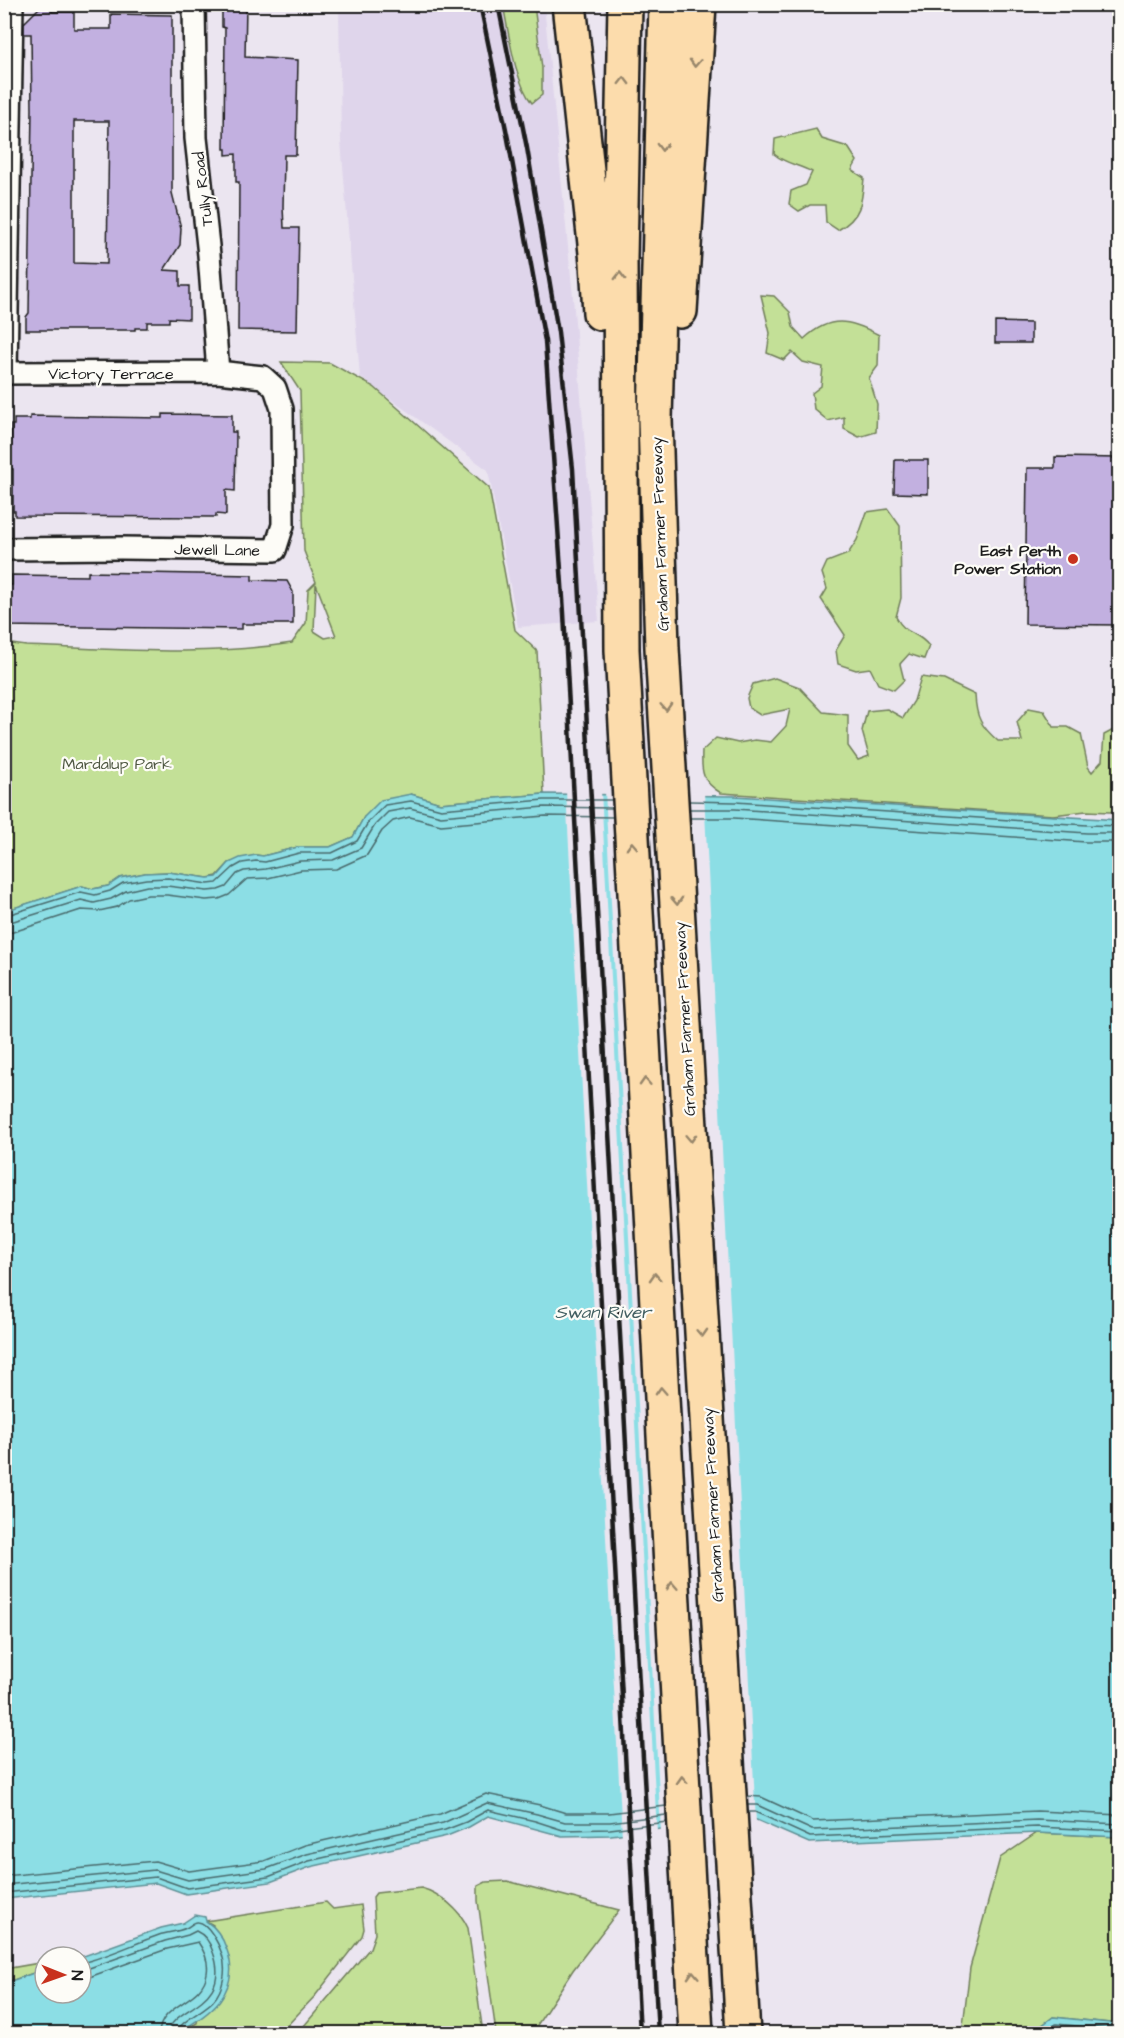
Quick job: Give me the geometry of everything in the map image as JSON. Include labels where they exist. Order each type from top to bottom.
[{"type":"highway","points":[[569,4],[597,262],[622,650],[696,2034]]},
{"type":"highway","points":[[622,650],[620,258],[625,4]]},
{"type":"highway","name":"Graham Farmer Freeway","points":[[666,4],[655,419],[662,648],[742,2034]]},
{"type":"highway","points":[[662,648],[677,350],[699,4]]},
{"type":"street","points":[[5,373],[12,4]]},
{"type":"street","name":"Tully Road","points":[[194,4],[195,129],[209,255],[218,372]]},
{"type":"street","name":"Victory Terrace","points":[[5,373],[218,372]]},
{"type":"street","name":"Jewell Lane","points":[[4,549],[275,550],[283,525],[282,409],[275,388],[263,377],[218,372]]},
{"type":"shaded area","points":[[339,5],[544,5],[573,297],[599,621],[518,627],[488,470],[360,377],[341,141]]},
{"type":"green space","points":[[503,5],[534,5],[542,68],[542,95],[532,103],[516,69]]},
{"type":"green space","points":[[816,129],[822,139],[848,147],[857,161],[852,170],[864,178],[856,214],[838,230],[826,222],[825,205],[810,205],[799,211],[789,204],[791,191],[806,185],[812,172],[774,154],[775,139]]},
{"type":"green space","points":[[761,295],[774,296],[790,312],[793,327],[804,339],[822,326],[840,322],[858,326],[879,335],[878,366],[869,378],[877,404],[876,432],[859,437],[844,429],[844,417],[828,421],[814,409],[812,393],[821,386],[823,367],[803,362],[792,352],[784,360],[767,353],[770,333]]},
{"type":"green space","name":"Mardalup Park","points":[[281,362],[330,363],[374,387],[489,488],[515,630],[537,651],[544,794],[440,803],[411,794],[364,817],[353,837],[330,847],[298,847],[263,856],[256,855],[229,863],[217,876],[208,878],[168,872],[145,873],[120,878],[108,886],[93,889],[82,886],[5,911],[4,646],[7,645],[5,643],[26,646],[192,651],[292,643],[306,623],[308,590],[316,582],[304,551],[300,391]],"holes":[[[316,584],[336,636],[325,638],[314,631]]]},
{"type":"green space","points":[[888,509],[900,526],[901,598],[896,617],[907,630],[920,637],[929,646],[924,659],[909,654],[900,664],[904,680],[894,690],[878,684],[870,668],[856,670],[838,664],[836,650],[845,635],[821,599],[827,589],[822,573],[827,562],[848,554],[857,540],[867,512]]},
{"type":"green space","points":[[921,677],[944,680],[975,695],[980,721],[998,741],[1022,741],[1017,722],[1029,708],[1044,711],[1054,727],[1068,727],[1081,734],[1088,767],[1092,772],[1102,761],[1104,735],[1119,727],[1119,809],[1110,812],[1086,811],[1053,815],[721,793],[710,785],[704,776],[702,751],[716,738],[738,743],[755,740],[771,742],[786,726],[790,709],[760,715],[749,708],[747,698],[753,684],[775,678],[799,687],[823,712],[848,715],[848,746],[858,760],[869,756],[862,731],[867,711],[887,709],[903,718],[914,701]]},
{"type":"green space","points":[[1037,1833],[1119,1837],[1119,2024],[1053,2017],[1032,2033],[962,2034],[970,1968],[1000,1858]]},
{"type":"green space","points":[[507,1881],[619,1910],[573,1970],[532,2033],[496,2033],[478,1901],[478,1886],[486,1882]]},
{"type":"green space","points":[[421,1888],[449,1903],[468,1928],[483,2033],[298,2033],[370,1948],[375,1934],[373,1897],[376,1893]]},
{"type":"green space","points":[[326,1902],[333,1909],[361,1905],[364,1929],[362,1936],[315,1996],[280,2033],[177,2034],[197,2023],[213,1925],[206,1921]]},
{"type":"green space","points":[[33,1964],[33,1973],[5,1983],[5,1969]]},
{"type":"water","name":"Swan River","points":[[411,794],[440,803],[544,794],[735,796],[1119,820],[1119,1837],[1037,1833],[809,1843],[752,1818],[611,1835],[562,1836],[488,1816],[447,1836],[310,1867],[270,1882],[186,1894],[156,1883],[5,1899],[4,911],[82,886],[93,889],[108,886],[120,878],[145,873],[168,872],[208,878],[217,877],[229,863],[240,858],[263,856],[298,847],[330,847],[353,837],[364,817],[381,800]]},
{"type":"water","points":[[195,1915],[205,1917],[221,1937],[230,1965],[230,1978],[220,2000],[211,2010],[189,2026],[177,2033],[5,2033],[5,1983],[33,1973],[33,2005],[93,2005],[93,1953],[161,1928],[183,1923]]},
{"type":"water","points":[[1053,2017],[1119,2024],[1119,2033],[1032,2033]]},
{"type":"pier","points":[[566,791],[601,791],[657,1833],[622,1837]]},
{"type":"pier","points":[[605,791],[704,792],[756,1823],[751,1821],[661,1832]]},
{"type":"building","points":[[222,5],[246,5],[245,57],[298,60],[296,155],[284,155],[283,207],[284,228],[299,228],[297,331],[238,330],[239,182],[236,182],[236,154],[226,155],[226,149],[224,149],[225,28],[222,27]]},
{"type":"building","points":[[39,8],[52,9],[52,12],[74,12],[74,29],[111,29],[111,14],[172,15],[172,193],[181,228],[180,245],[164,270],[180,271],[180,286],[189,286],[189,319],[169,318],[169,322],[147,322],[147,328],[135,328],[135,330],[26,330],[26,317],[29,313],[32,109],[31,34],[24,34],[24,23]],"holes":[[[74,121],[109,121],[107,264],[74,263]]]},
{"type":"building","points":[[995,322],[1031,323],[1031,343],[995,343]]},
{"type":"building","points":[[163,414],[232,415],[232,432],[236,432],[235,491],[226,490],[226,515],[216,514],[216,517],[15,516],[13,469],[10,469],[11,425],[14,425],[14,419],[30,419],[30,416],[163,418]]},
{"type":"building","name":"East Perth Power Station","points":[[1055,457],[1119,458],[1119,625],[1025,624],[1027,468],[1055,468]]},
{"type":"building","points":[[895,460],[928,460],[928,494],[894,493]]},
{"type":"building","points":[[88,572],[252,575],[252,580],[287,581],[293,592],[293,624],[242,624],[242,629],[4,626],[4,585],[12,585],[12,575],[88,576]]},
{"type":"railway","points":[[480,4],[508,139],[545,341],[564,613],[640,2034]]},
{"type":"railway","points":[[498,4],[527,148],[558,332],[573,469],[658,2034]]},
{"type":"place","name":"East Perth Power Station","points":[[1073,559]]}]
